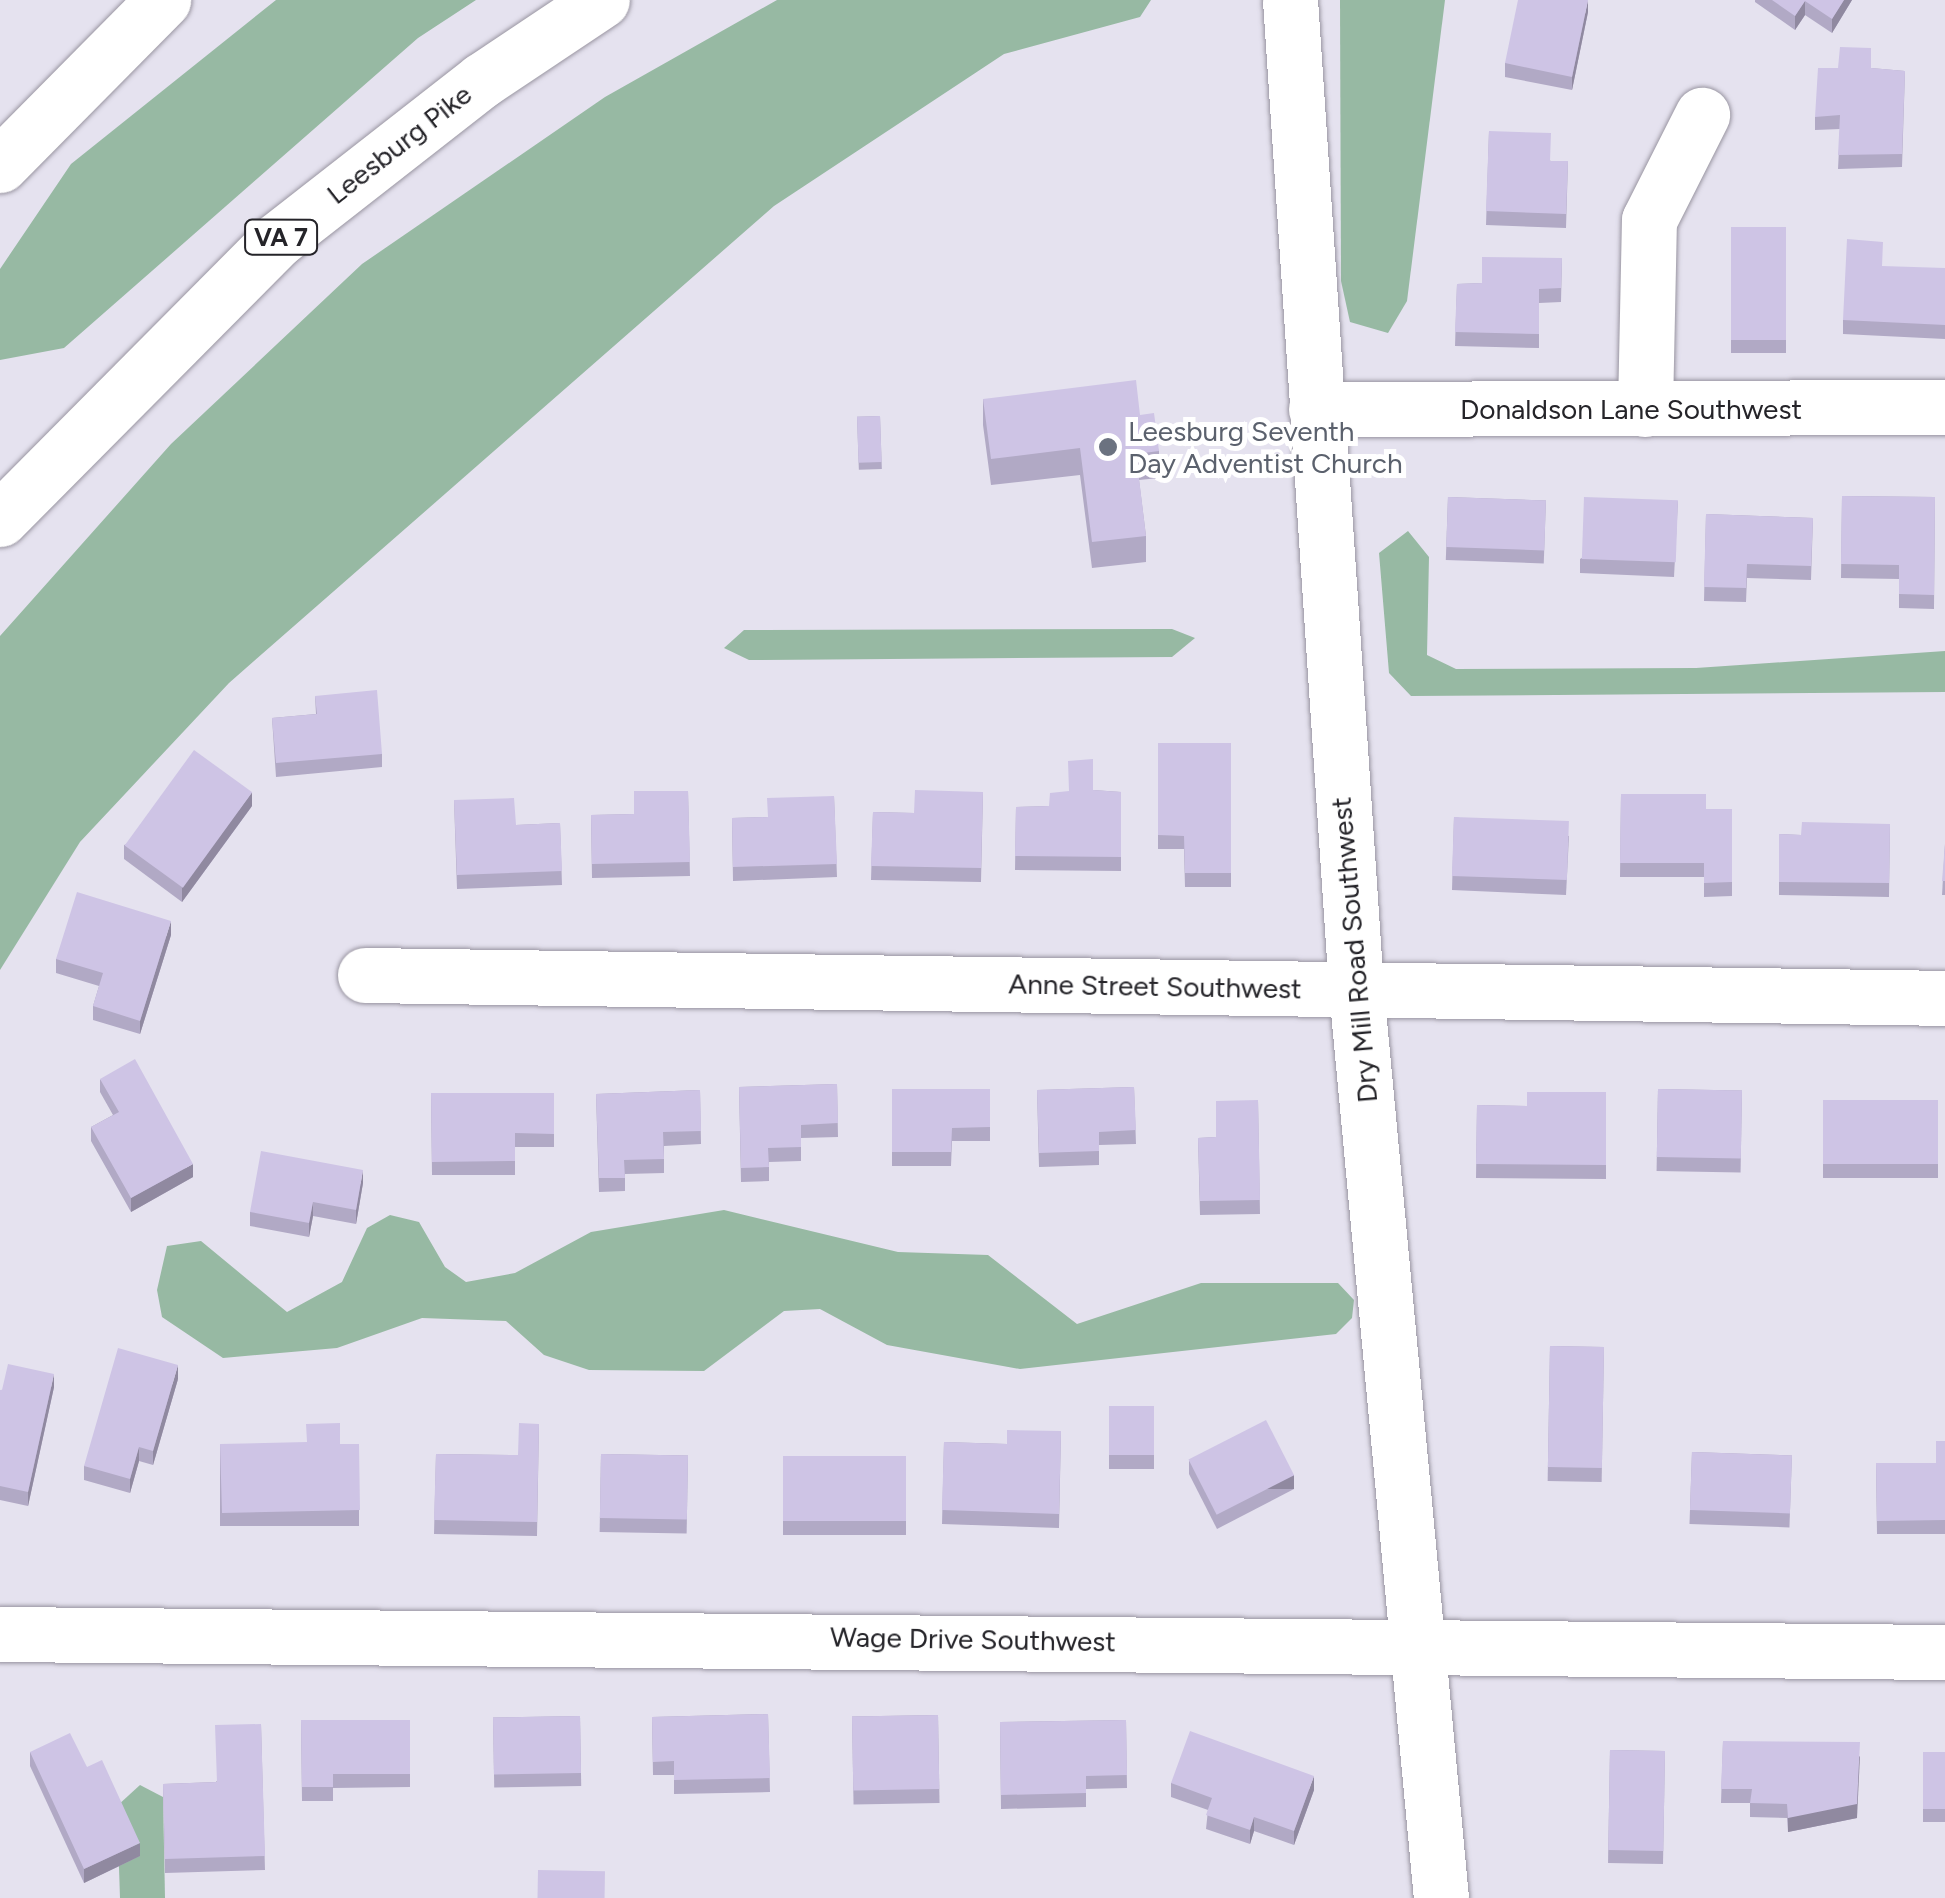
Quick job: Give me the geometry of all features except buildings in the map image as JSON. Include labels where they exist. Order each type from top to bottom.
[{"type":"main road","points":[[0,165],[163,0]]},
{"type":"main road","name":"Leesburg Pike","points":[[0,519],[276,241],[482,80],[602,0]]},
{"type":"main road","name":"Dry Mill Road Southwest","points":[[1290,0],[1356,989],[1441,1898]]},
{"type":"main road","points":[[1646,410],[1649,220],[1702,115]]},
{"type":"main road","name":"Donaldson Lane Southwest","points":[[1316,410],[1945,407]]},
{"type":"main road","name":"Anne Street Southwest","points":[[365,975],[1945,998]]},
{"type":"main road","name":"Wage Drive Southwest","points":[[0,1634],[1417,1644],[1945,1652]]},
{"type":"green space","points":[[276,0],[476,0],[418,38],[64,348],[0,360],[0,269],[71,164]]},
{"type":"green space","points":[[777,0],[1151,0],[1140,17],[1004,54],[774,206],[229,683],[80,842],[0,970],[0,636],[171,444],[362,264],[605,97]]},
{"type":"green space","points":[[1340,0],[1445,0],[1407,301],[1388,333],[1350,322],[1341,281]]},
{"type":"green space","points":[[1408,531],[1429,557],[1427,655],[1456,669],[1696,668],[1945,651],[1945,692],[1411,696],[1389,673],[1379,553]]},
{"type":"green space","points":[[1172,629],[1195,638],[1172,657],[749,660],[724,648],[744,630]]},
{"type":"green space","points":[[724,1210],[898,1252],[988,1255],[1077,1324],[1201,1283],[1338,1283],[1354,1300],[1352,1318],[1336,1334],[1020,1369],[887,1345],[820,1309],[784,1311],[704,1371],[589,1370],[544,1355],[506,1321],[422,1318],[337,1348],[223,1358],[162,1317],[157,1290],[167,1246],[201,1241],[287,1312],[342,1282],[367,1228],[390,1215],[419,1222],[445,1267],[466,1282],[515,1273],[591,1232]]},
{"type":"green space","points":[[140,1785],[163,1797],[165,1898],[120,1898],[117,1806]]},
{"type":"place","name":"Leesburg Seventh Day Adventist Church","points":[[1108,447]]}]
